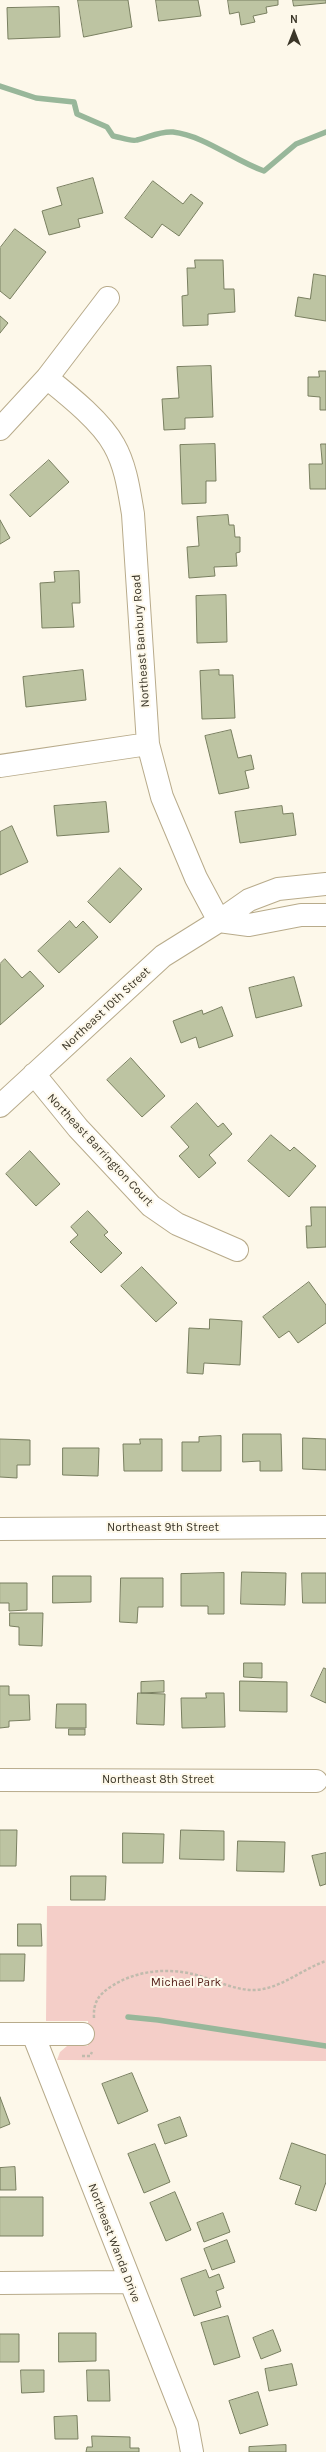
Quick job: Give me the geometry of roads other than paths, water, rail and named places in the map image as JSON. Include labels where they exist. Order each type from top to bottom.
[{"type":"street","points":[[0,429],[47,378],[108,298]]},
{"type":"street","name":"Northeast Banbury Road","points":[[47,378],[79,403],[114,445],[127,479],[133,514],[148,744],[162,797],[196,878],[219,921]]},
{"type":"street","points":[[0,766],[148,744]]},
{"type":"street","name":"Northeast 10th Street","points":[[0,1106],[163,956],[219,921],[249,900],[271,892],[326,884]]},
{"type":"street","points":[[219,921],[249,925],[301,915],[326,915]]},
{"type":"street","name":"Northeast Barrington Court","points":[[34,1074],[49,1095],[78,1128],[151,1206],[177,1224],[237,1250]]},
{"type":"street","name":"Northeast 9th Street","points":[[0,1529],[326,1527]]},
{"type":"street","name":"Northeast 8th Street","points":[[0,1780],[316,1781]]},
{"type":"street","points":[[0,2034],[90,2035]]},
{"type":"street","name":"Northeast Wanda Drive","points":[[33,2034],[129,2282],[187,2424],[192,2452]]},
{"type":"street","points":[[0,2283],[129,2282]]},
{"type":"waterway","points":[[0,86],[36,98],[74,102],[77,114],[107,127],[113,136],[135,140],[163,132],[185,134],[208,143],[241,161],[264,171],[296,144],[326,132]]},
{"type":"waterway","points":[[128,2017],[158,2020],[326,2046]]},
{"type":"park label","name":"Michael Park","points":[[186,1983]]}]
